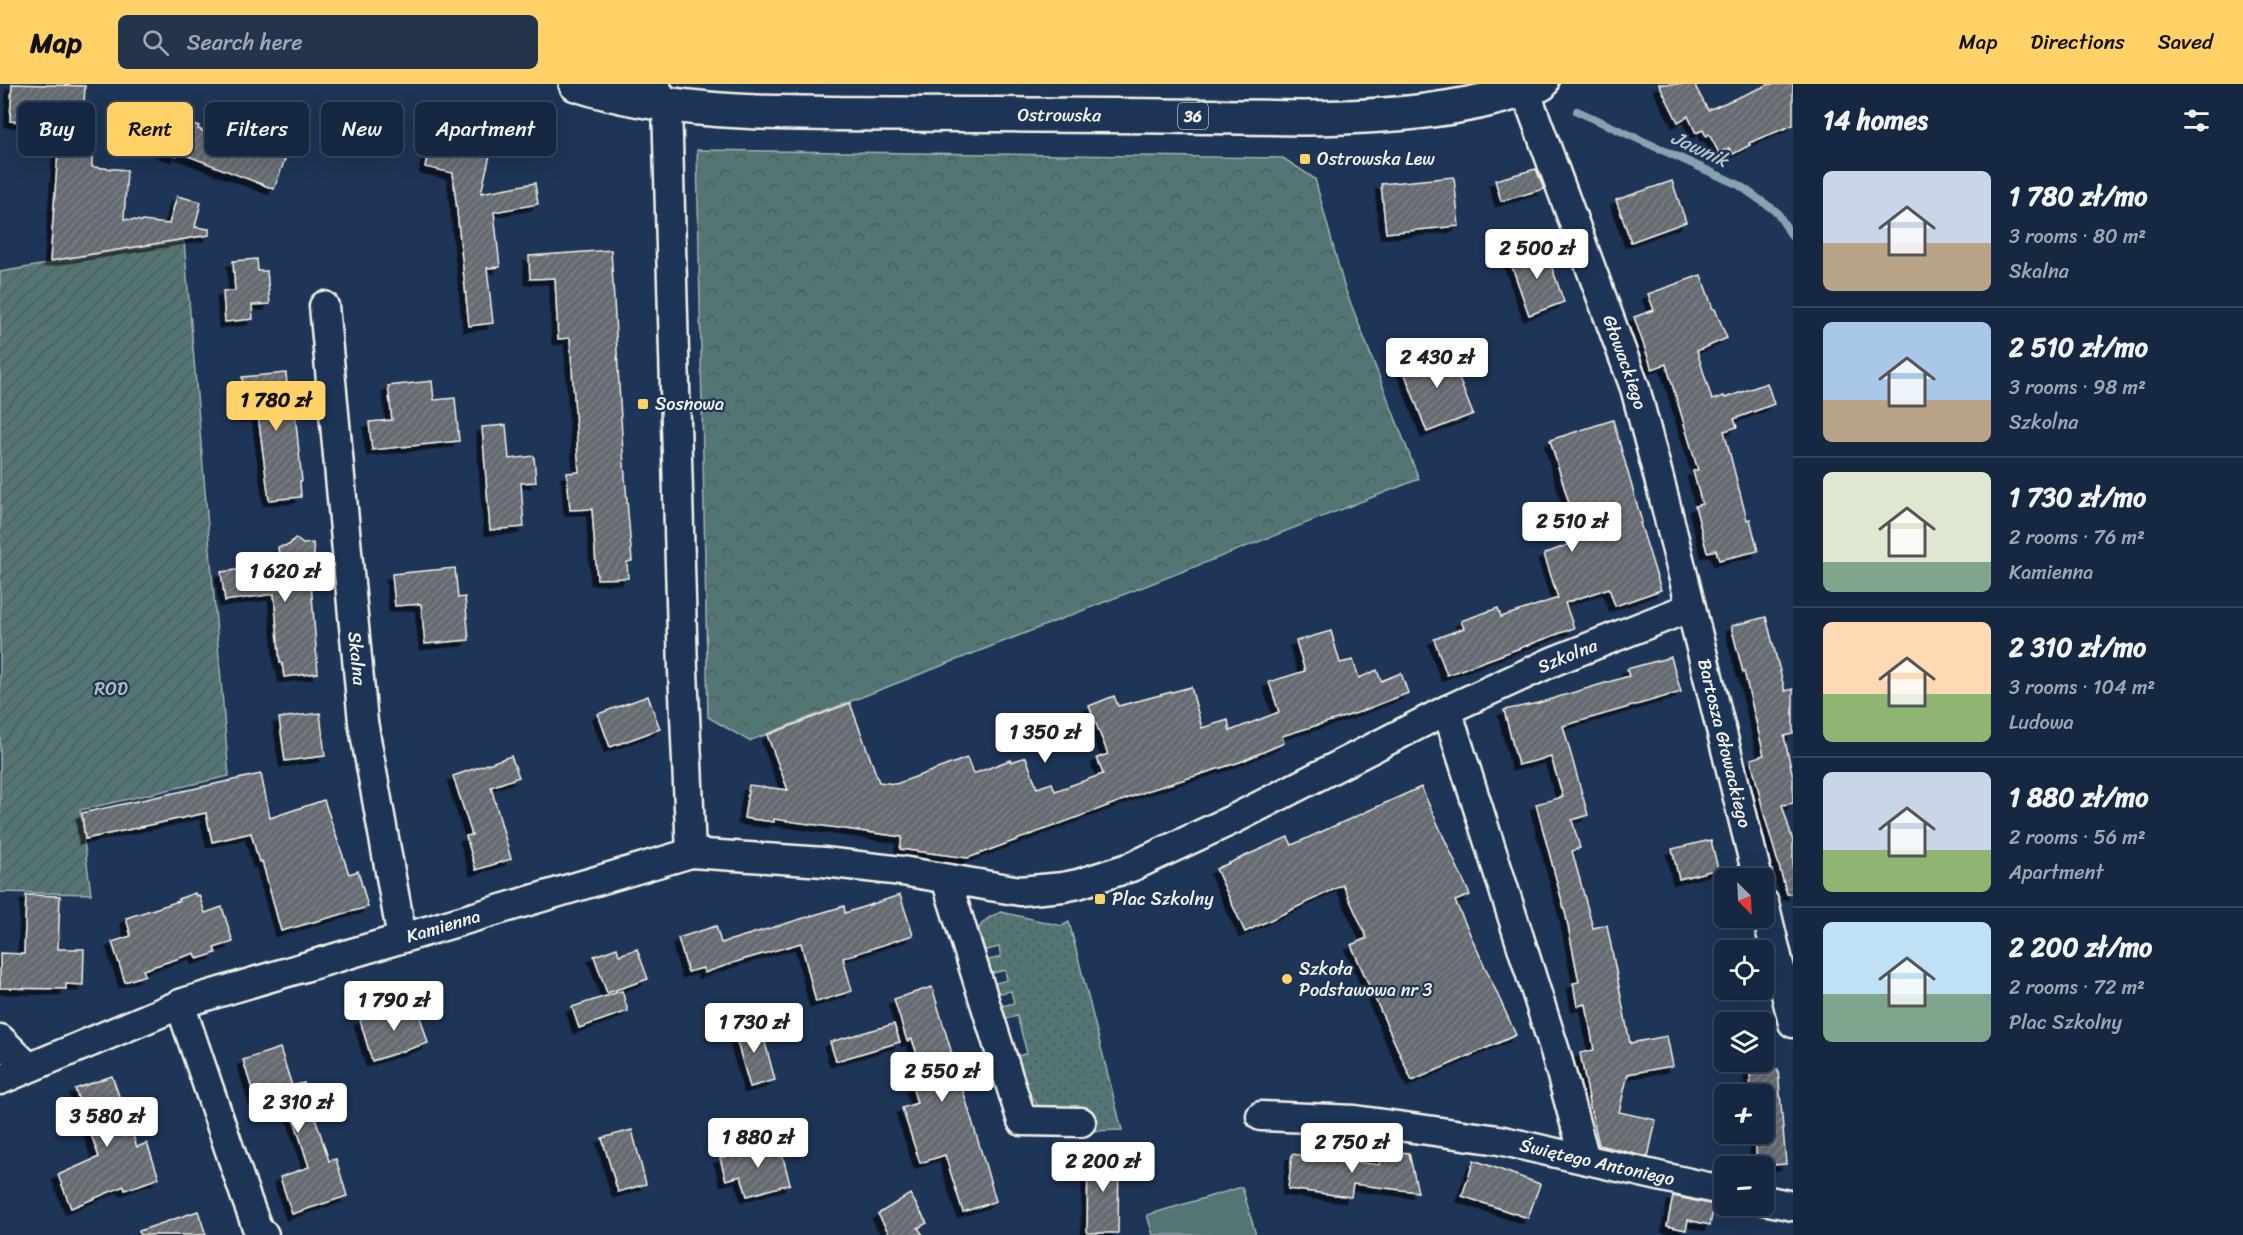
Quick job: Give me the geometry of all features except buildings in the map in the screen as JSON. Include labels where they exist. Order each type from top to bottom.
[{"type":"main road","name":"Ostrowska","points":[[576,84],[602,92],[660,94],[726,110],[859,114],[1370,117],[1441,109],[1485,101],[1533,87]]},
{"type":"street","name":"Głowackiego","points":[[1533,87],[1635,388],[1691,607]]},
{"type":"street","points":[[660,94],[691,853]]},
{"type":"street","name":"Skalna","points":[[324,306],[363,722],[402,938]]},
{"type":"street","name":"Szkolna","points":[[946,879],[1020,891],[1063,888],[1131,867],[1234,819],[1447,710],[1554,661],[1691,607]]},
{"type":"street","name":"Bartosza Głowackiego","points":[[1691,607],[1755,868]]},
{"type":"street","points":[[1447,710],[1555,1052],[1586,1159]]},
{"type":"street","name":"Kamienna","points":[[0,1080],[180,1004],[691,853],[824,862],[902,871],[946,879]]},
{"type":"street","points":[[946,879],[1022,1121],[1081,1122]]},
{"type":"street","points":[[1770,928],[1793,1023]]},
{"type":"street","points":[[180,1004],[245,1195],[258,1230],[264,1235]]},
{"type":"street","points":[[0,1038],[28,1067]]},
{"type":"street","name":"Świętego Antoniego","points":[[1261,1116],[1354,1120],[1499,1140],[1714,1188]]},
{"type":"street","points":[[1774,1202],[1793,1206]]},
{"type":"green space","points":[[697,150],[1283,158],[1315,179],[1344,286],[1419,479],[749,741],[708,717]]},
{"type":"green space","name":"ROD","points":[[184,241],[229,776],[80,810],[91,894],[0,892],[0,272]]},
{"type":"green space","points":[[1001,912],[1062,926],[1069,922],[1122,1130],[1092,1131],[1091,1114],[1043,1113],[1009,1059],[1027,1053],[1017,1016],[998,1021],[994,1008],[1014,1003],[1011,991],[991,995],[988,985],[1007,980],[1005,970],[985,975],[981,962],[1001,957],[999,947],[979,952],[978,944],[980,927],[987,919]]},
{"type":"green space","points":[[1242,1187],[1256,1235],[1153,1235],[1147,1215]]},
{"type":"waterway","name":"Jawnik","points":[[1577,111],[1739,185],[1777,212],[1793,238]]},
{"type":"place","name":"Ostrowska Lew","points":[[1305,159]]},
{"type":"place","name":"Sosnowa","points":[[643,404]]},
{"type":"place","name":"Plac Szkolny","points":[[1100,899]]},
{"type":"place","name":"Szkoła Podstawowa nr 3","points":[[1287,979]]}]
